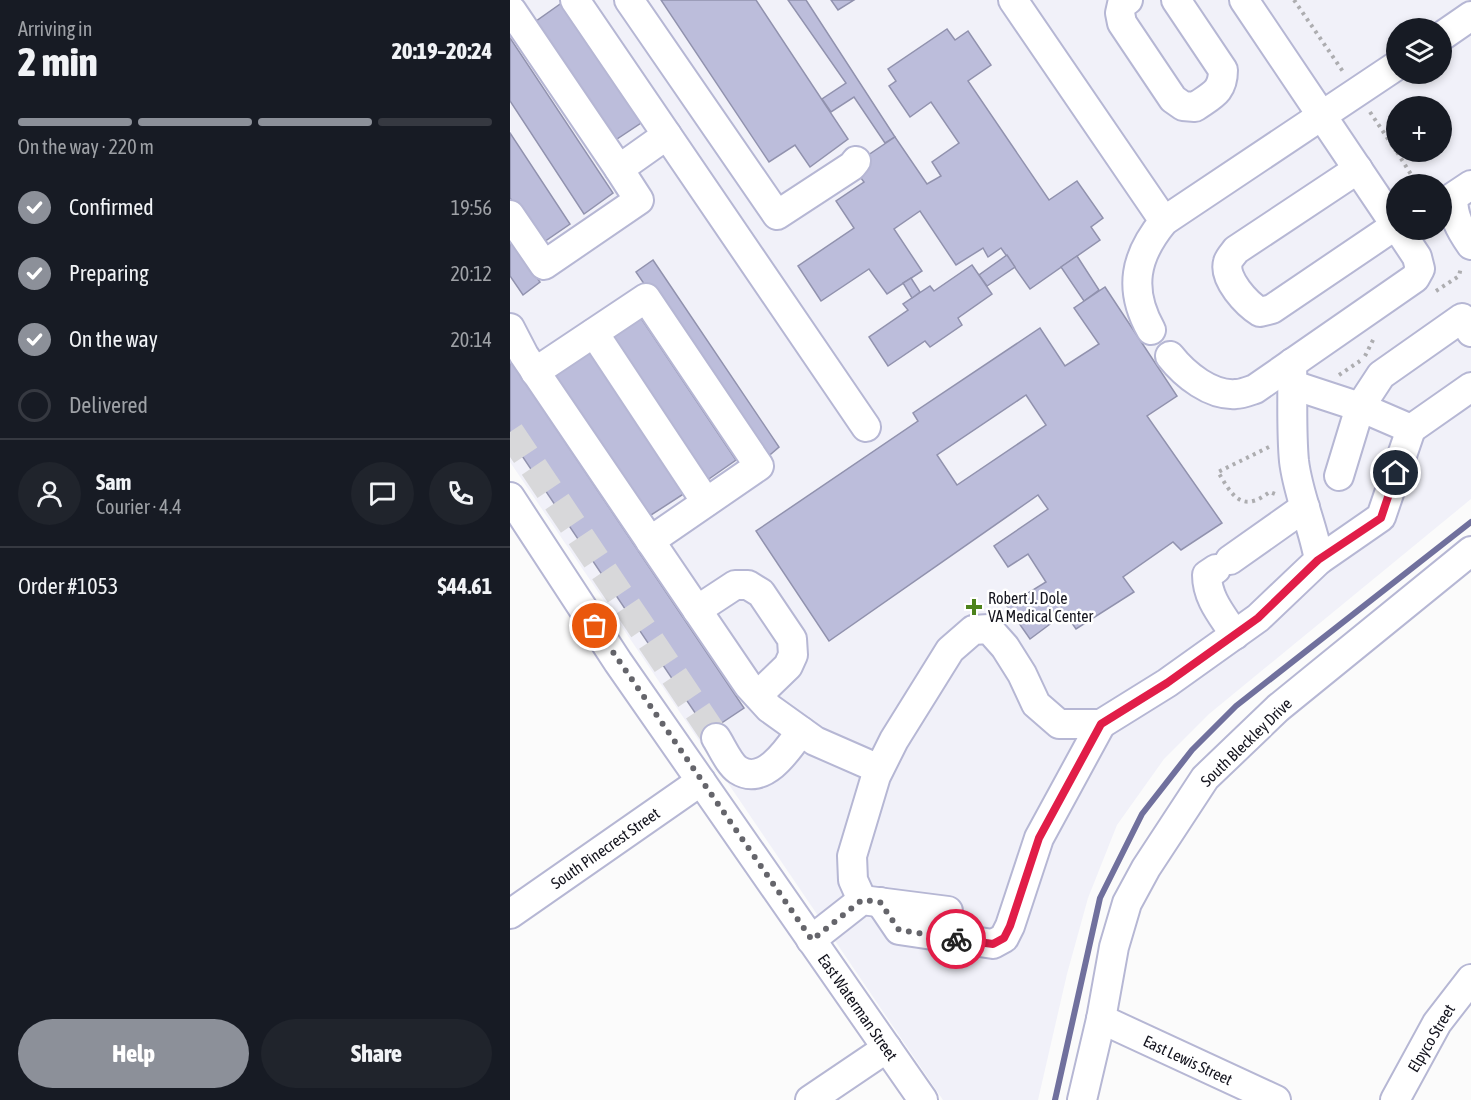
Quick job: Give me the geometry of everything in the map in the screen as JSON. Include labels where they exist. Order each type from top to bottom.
[{"type":"street","points":[[575,0],[867,427]]},
{"type":"street","points":[[629,0],[777,215],[852,166],[856,161]]},
{"type":"street","points":[[1014,0],[1164,221]]},
{"type":"street","points":[[1128,0],[1122,3],[1120,13],[1122,23],[1173,99],[1183,106],[1195,107],[1219,91],[1224,70],[1176,0]]},
{"type":"street","points":[[1244,0],[1386,211]]},
{"type":"street","points":[[510,214],[544,265],[639,200],[519,5]]},
{"type":"street","points":[[1452,29],[1471,16]]},
{"type":"street","points":[[1151,330],[1143,315],[1138,295],[1137,273],[1142,254],[1151,237],[1164,221],[1386,73]]},
{"type":"street","points":[[619,169],[668,135]]},
{"type":"street","points":[[1358,169],[1236,250],[1227,262],[1229,277],[1247,303],[1260,312],[1272,309],[1386,234]]},
{"type":"street","points":[[1464,253],[1453,212],[1453,197],[1471,185]]},
{"type":"street","points":[[1170,356],[1194,379],[1215,392],[1236,394],[1293,374],[1415,278],[1420,269],[1418,257],[1406,240]]},
{"type":"street","points":[[535,372],[646,298],[759,466],[650,541]]},
{"type":"street","points":[[1339,476],[1360,407],[1381,375],[1468,321]]},
{"type":"street","points":[[511,331],[535,372],[748,685],[769,708],[815,741],[879,769]]},
{"type":"street","points":[[594,333],[706,502]]},
{"type":"street","points":[[1293,374],[1328,396],[1411,429]]},
{"type":"street","points":[[1293,374],[1294,460],[1318,560]]},
{"type":"street","points":[[1101,724],[1059,724],[1036,704],[1022,674],[1005,647],[989,629],[973,630],[950,650],[894,740],[879,769],[852,856],[853,880],[899,930],[993,944],[1004,938],[1039,838],[1101,724],[1167,683],[1258,618],[1318,560],[1381,518],[1411,429],[1471,387]]},
{"type":"street","name":"East Waterman Street","points":[[510,497],[518,526],[618,662],[923,1100]]},
{"type":"street","points":[[1235,634],[1211,598],[1207,587],[1207,575],[1305,507]]},
{"type":"street","name":"South Bleckley Drive","points":[[1082,1100],[1101,1019],[1114,947],[1127,903],[1146,868],[1205,778],[1278,708],[1471,551]]},
{"type":"street","points":[[697,610],[735,585],[748,585],[761,593],[792,639],[793,655],[788,666],[758,695]]},
{"type":"street","points":[[716,738],[737,769],[748,774],[760,772],[784,755],[801,730]]},
{"type":"street","name":"South Pinecrest Street","points":[[510,914],[701,781]]},
{"type":"street","points":[[812,940],[871,901],[948,911]]},
{"type":"street","name":"Elpyco Street","points":[[1395,1100],[1437,1023],[1471,979]]},
{"type":"street","name":"East Lewis Street","points":[[1101,1019],[1276,1100]]},
{"type":"street","points":[[810,1100],[887,1048]]},
{"type":"path","points":[[1432,294],[1459,276],[1464,253]]},
{"type":"path","points":[[1328,396],[1333,380],[1364,358],[1378,330]]},
{"type":"path","points":[[1277,495],[1270,492],[1252,502],[1240,500],[1231,493],[1218,472],[1275,444],[1294,443]]},
{"type":"shaded area","name":"Robert J. Dole VA Medical Center","points":[[510,0],[1471,0],[1471,499],[1209,714],[1164,759],[1117,825],[1088,898],[1067,974],[1038,1100],[943,1100],[510,462]]},
{"type":"building","points":[[661,0],[756,0],[848,139],[810,167],[795,145],[769,162]]},
{"type":"building","points":[[788,0],[806,0],[895,137],[885,143],[854,97],[831,112],[822,99],[846,83]]},
{"type":"building","points":[[831,0],[854,0],[838,10]]},
{"type":"building","points":[[563,2],[641,123],[611,143],[532,24]]},
{"type":"building","points":[[947,29],[955,40],[968,31],[991,65],[968,81],[1049,200],[1077,181],[1103,218],[1091,227],[1100,240],[1030,289],[1001,248],[988,257],[983,248],[956,265],[920,211],[894,229],[922,271],[887,294],[869,269],[821,301],[798,266],[854,228],[836,201],[864,182],[852,166],[895,137],[927,184],[941,176],[932,162],[959,143],[931,102],[910,117],[889,86],[896,81],[888,69]]},
{"type":"building","points":[[510,38],[613,193],[584,214],[510,101]]},
{"type":"building","points":[[510,133],[570,224],[541,244],[510,198]]},
{"type":"building","points":[[510,238],[540,282],[523,295],[510,276]]},
{"type":"building","points":[[1007,255],[1015,267],[987,286],[979,275]]},
{"type":"building","points":[[1077,256],[1099,290],[1084,301],[1061,267]]},
{"type":"building","points":[[653,260],[779,447],[764,460],[636,272]]},
{"type":"building","points":[[972,265],[992,294],[958,318],[962,325],[930,347],[925,341],[888,366],[869,337],[908,310],[903,304],[930,286],[934,291]]},
{"type":"building","points":[[911,278],[920,292],[912,298],[903,283]]},
{"type":"building","points":[[1105,287],[1177,396],[1147,416],[1222,523],[1181,550],[1173,542],[1123,577],[1134,592],[1076,629],[1065,613],[1030,639],[1007,606],[1046,582],[1028,554],[1008,567],[994,546],[1048,509],[1038,495],[829,641],[756,531],[918,421],[913,413],[1040,328],[1065,366],[1099,344],[1074,308]],"holes":[[[1026,395],[1046,425],[957,485],[937,455]]]},
{"type":"building","points":[[635,309],[736,460],[706,481],[605,329]]},
{"type":"building","points":[[584,343],[685,493],[648,517],[547,369]]},
{"type":"building","points":[[510,360],[744,708],[708,732],[510,438]]},
{"type":"waterway","points":[[1055,1100],[1100,898],[1142,814],[1192,750],[1236,706],[1471,522]]},
{"type":"tunnel","points":[[510,432],[716,738]]},
{"type":"way so far","points":[[595,626],[812,940],[862,900],[880,902],[899,930],[956,939]]},
{"type":"place","name":"Robert J. Dole VA Medical Center","points":[[974,607]]},
{"type":"route","points":[[956,939],[993,944],[1004,938],[1039,838],[1101,724],[1167,683],[1258,618],[1318,560],[1381,518],[1396,473]]}]
